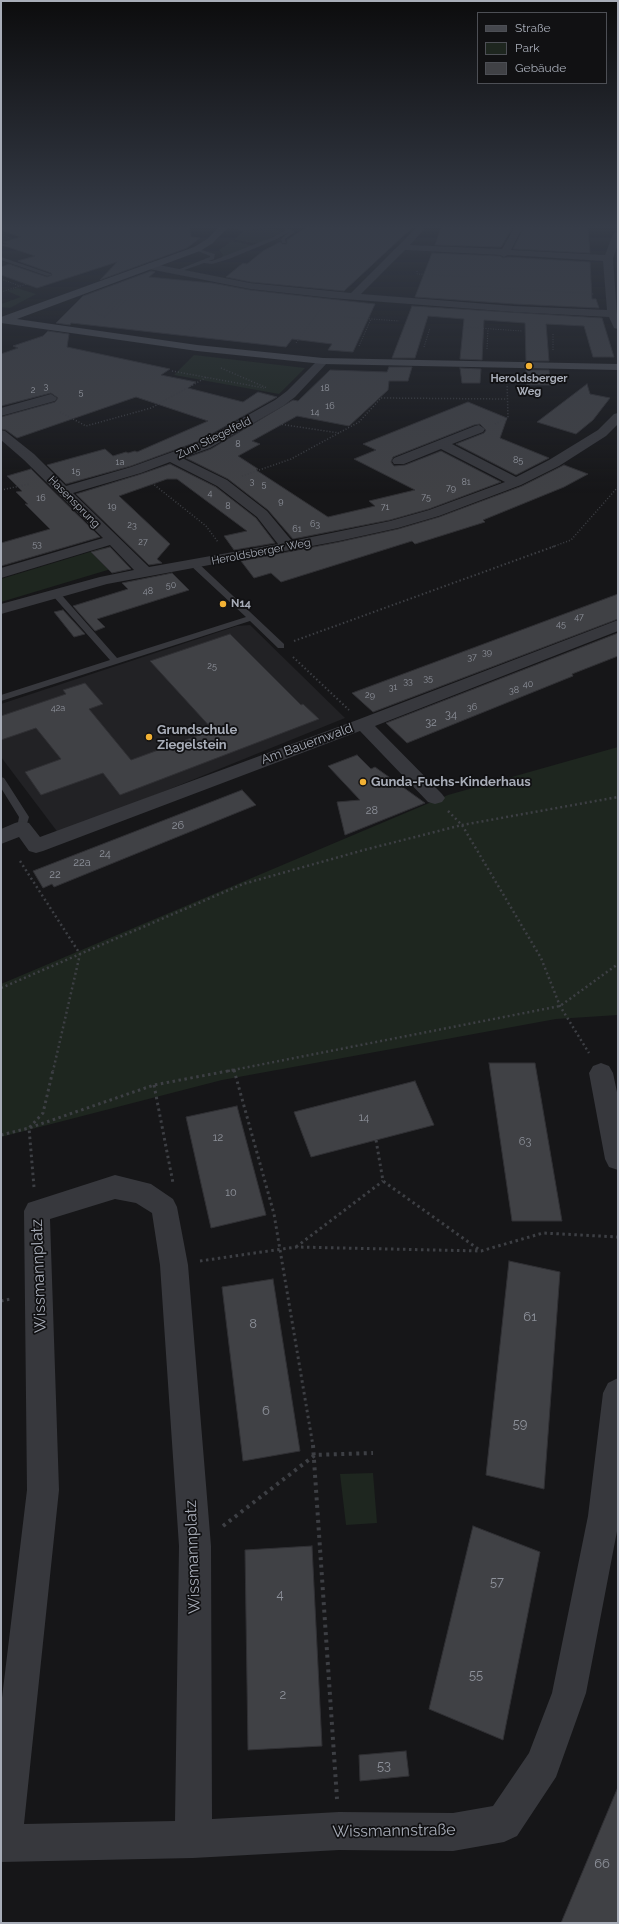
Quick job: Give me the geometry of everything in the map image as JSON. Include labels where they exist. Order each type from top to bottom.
[{"type":"main road","points":[[2,321],[18,315]]},
{"type":"main road","points":[[2,321],[159,343],[323,361],[618,368]]},
{"type":"street","points":[[616,315],[618,326]]},
{"type":"street","name":"Zum Stiegelfeld","points":[[64,491],[136,470],[206,445],[258,417],[291,394],[323,361]]},
{"type":"street","points":[[1,412],[46,399]]},
{"type":"street","name":"Heroldsberger Weg","points":[[1,609],[105,580],[228,558],[393,525],[434,513],[516,482],[554,463],[602,434],[618,417]]},
{"type":"street","points":[[399,461],[479,428]]},
{"type":"street","name":"Hasensprung","points":[[1,434],[29,457],[51,478],[145,572]]},
{"type":"street","points":[[442,444],[516,482]]},
{"type":"street","points":[[172,458],[222,483],[262,514],[288,546]]},
{"type":"street","points":[[1,573],[112,540]]},
{"type":"street","name":"Am Bauernwald","points":[[36,846],[363,724],[618,625]]},
{"type":"street","points":[[363,724],[435,798]]},
{"type":"street","points":[[1,837],[22,828],[36,846]]},
{"type":"street","points":[[601,1073],[618,1159]]},
{"type":"street","name":"Wissmannplatz","points":[[2,1843],[43,1490],[36,1211],[115,1187],[142,1192],[164,1207],[174,1265],[195,1546],[192,1839]]},
{"type":"street","name":"Wissmannstraße","points":[[2,1843],[192,1839],[339,1831],[453,1832],[504,1823],[543,1764],[570,1686],[604,1516],[618,1393]]},
{"type":"lane","points":[[194,564],[281,646]]},
{"type":"lane","points":[[56,594],[116,660]]},
{"type":"lane","points":[[1,698],[251,618]]},
{"type":"lane","points":[[1,780],[24,817],[22,828]]},
{"type":"path","points":[[285,358],[317,315]]},
{"type":"path","points":[[344,316],[399,321]]},
{"type":"path","points":[[351,362],[372,319]]},
{"type":"path","points":[[244,320],[251,321]]},
{"type":"path","points":[[463,327],[522,331]]},
{"type":"path","points":[[479,428],[508,418],[507,366]]},
{"type":"path","points":[[172,372],[269,389],[219,367]]},
{"type":"path","points":[[46,399],[86,426],[151,408],[207,378]]},
{"type":"path","points":[[222,483],[291,459],[359,422],[381,398],[507,399]]},
{"type":"path","points":[[258,417],[284,426],[339,433]]},
{"type":"path","points":[[136,470],[206,526],[228,558]]},
{"type":"path","points":[[1,490],[51,478]]},
{"type":"path","points":[[363,724],[281,646],[571,540],[618,487]]},
{"type":"path","points":[[1,988],[243,884],[364,850],[462,825],[618,797]]},
{"type":"path","points":[[435,798],[462,825],[541,958],[560,1006],[601,1073]]},
{"type":"path","points":[[36,846],[20,861],[80,954],[43,1113],[29,1128],[36,1211]]},
{"type":"path","points":[[1,1135],[29,1128],[154,1086],[234,1069],[560,1006],[618,964]]},
{"type":"path","points":[[234,1069],[274,1214],[315,1455],[339,1831]]},
{"type":"path","points":[[154,1086],[175,1194],[164,1207]]},
{"type":"path","points":[[376,1140],[383,1181],[481,1251]]},
{"type":"path","points":[[296,1247],[383,1181]]},
{"type":"path","points":[[174,1265],[296,1247],[481,1251],[543,1233],[618,1237]]},
{"type":"path","points":[[195,1546],[315,1455],[373,1453]]},
{"type":"shaded area","name":"Grundschule Ziegelstein","points":[[250,625],[345,718],[59,834],[1,757],[1,704],[237,626]]},
{"type":"green space","points":[[194,355],[305,368],[279,394],[174,375]]},
{"type":"green space","points":[[103,548],[106,551],[111,569],[1,602],[1,579]]},
{"type":"green space","points":[[618,747],[618,1015],[556,1019],[222,1080],[1,1137],[1,984],[448,795]]},
{"type":"green space","points":[[373,1473],[377,1523],[346,1525],[340,1474]]},
{"type":"building","points":[[64,315],[370,315],[353,352],[328,350],[332,344],[292,339],[286,347],[71,323],[70,325],[56,323]]},
{"type":"building","points":[[409,315],[551,315],[602,318],[614,357],[593,357],[584,326],[546,324],[549,361],[526,361],[525,323],[484,320],[482,360],[460,359],[464,319],[428,316],[415,358],[392,358]]},
{"type":"building","points":[[48,331],[69,334],[67,347],[170,369],[161,375],[196,382],[188,388],[243,402],[258,392],[277,397],[199,441],[131,466],[66,484],[47,465],[105,449],[113,456],[126,452],[137,452],[208,421],[136,397],[17,438],[6,430],[1,429],[1,417],[55,402],[58,398],[51,393],[1,406],[1,354],[18,348],[13,346],[43,336]]},
{"type":"building","points":[[389,367],[412,367],[408,381],[389,381],[388,390],[349,426],[297,416],[252,441],[260,444],[238,456],[258,469],[256,470],[328,517],[375,506],[369,501],[415,490],[354,459],[376,450],[363,444],[468,402],[507,418],[500,438],[549,458],[516,475],[456,444],[484,433],[486,430],[480,424],[474,425],[393,457],[391,462],[394,466],[405,465],[441,451],[501,482],[429,509],[390,520],[293,539],[268,510],[228,479],[186,458],[211,449],[293,400],[298,401],[330,370],[387,372]]},
{"type":"building","points":[[460,368],[481,369],[480,383],[462,383]]},
{"type":"building","points":[[526,370],[549,370],[551,385],[527,385]]},
{"type":"building","points":[[587,384],[590,394],[610,398],[593,420],[576,434],[537,422]]},
{"type":"building","points":[[170,464],[216,487],[256,518],[275,543],[234,550],[224,536],[247,531],[177,479],[167,479],[119,496],[170,544],[157,559],[162,563],[149,565],[76,494]]},
{"type":"building","points":[[564,465],[588,474],[564,487],[483,520],[485,522],[415,544],[412,541],[281,582],[271,573],[254,578],[241,561],[398,529],[439,517],[522,486]]},
{"type":"building","points":[[31,469],[100,537],[1,566],[1,543],[50,529],[25,504],[28,504],[16,492],[22,491],[7,476]]},
{"type":"building","points":[[110,547],[131,569],[112,573],[91,552]]},
{"type":"building","points":[[172,573],[189,590],[97,619],[105,627],[95,631],[73,606],[128,589],[122,583]]},
{"type":"building","points":[[618,594],[618,619],[373,712],[352,693]]},
{"type":"building","points":[[63,610],[85,634],[74,637],[54,612]]},
{"type":"building","points":[[618,633],[618,656],[572,674],[573,676],[407,743],[386,723]]},
{"type":"building","points":[[230,634],[301,705],[303,704],[319,719],[120,795],[103,773],[41,795],[25,772],[61,759],[36,728],[1,740],[1,716],[66,694],[63,690],[85,683],[103,704],[89,709],[131,760],[213,730],[150,661]]},
{"type":"building","points":[[357,755],[371,769],[375,767],[425,803],[345,835],[337,802],[360,800],[328,766]]},
{"type":"building","points":[[242,790],[256,805],[54,887],[52,884],[43,888],[33,871]]},
{"type":"building","points":[[489,1063],[535,1063],[562,1221],[512,1221]]},
{"type":"building","points":[[415,1081],[434,1125],[311,1157],[294,1112]]},
{"type":"building","points":[[237,1106],[266,1215],[211,1228],[186,1117]]},
{"type":"building","points":[[509,1261],[560,1272],[544,1489],[486,1475]]},
{"type":"building","points":[[273,1279],[300,1451],[243,1461],[222,1287]]},
{"type":"building","points":[[473,1526],[540,1552],[503,1740],[429,1709]]},
{"type":"building","points":[[312,1546],[322,1746],[248,1750],[245,1550]]},
{"type":"building","points":[[406,1751],[409,1776],[360,1781],[359,1755]]},
{"type":"building","points":[[618,1787],[618,1923],[561,1923]]},
{"type":"place","name":"Heroldsberger Weg","points":[[529,366]]},
{"type":"place","name":"N14","points":[[223,604]]},
{"type":"place","name":"Grundschule Ziegelstein","points":[[149,737]]},
{"type":"place","name":"Gunda-Fuchs-Kinderhaus","points":[[363,782]]}]
